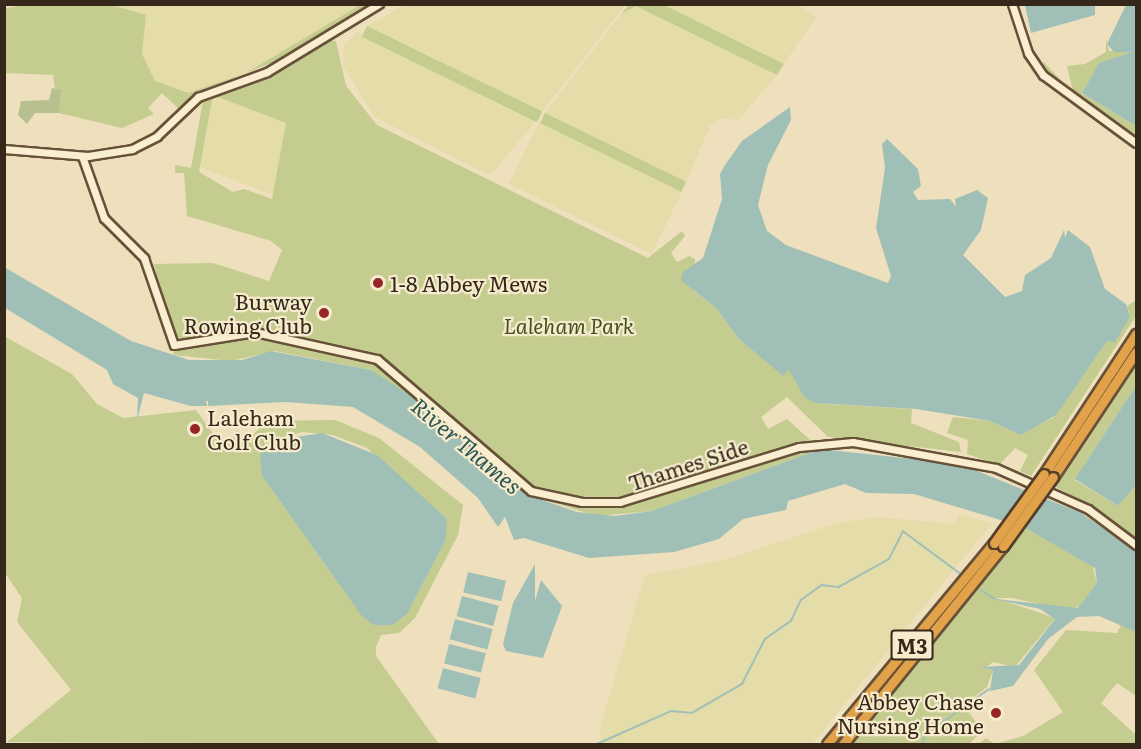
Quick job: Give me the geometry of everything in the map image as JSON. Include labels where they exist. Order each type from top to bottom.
[{"type":"highway","name":"M3","points":[[1048,475],[1137,334]]},
{"type":"highway","name":"M3","points":[[843,744],[999,545],[1137,352]]},
{"type":"highway","name":"M3","points":[[827,744],[999,545]]},
{"type":"street","points":[[4,149],[82,156],[126,150],[151,140],[198,97],[267,72],[379,4]]},
{"type":"street","points":[[1012,4],[1028,53],[1043,75],[1137,143]]},
{"type":"street","name":"Thames Side","points":[[82,156],[104,218],[146,262],[174,345],[255,332],[377,359],[502,470],[541,495],[594,503],[627,501],[799,447],[853,442],[996,468],[1088,508],[1137,544]]},
{"type":"shaded area","points":[[112,5],[360,5],[246,73],[188,93],[155,82],[142,54],[146,15]]},
{"type":"shaded area","points":[[405,5],[625,5],[542,112],[367,26]]},
{"type":"shaded area","points":[[636,5],[777,75],[738,120],[722,118],[710,126],[686,182],[545,113],[621,14]]},
{"type":"shaded area","points":[[664,5],[799,5],[816,17],[784,64]]},
{"type":"shaded area","points":[[357,32],[536,120],[493,173],[486,174],[375,117],[343,66],[344,46]]},
{"type":"shaded area","points":[[213,95],[286,123],[273,195],[200,167]]},
{"type":"shaded area","points":[[539,122],[682,192],[652,254],[509,184]]},
{"type":"shaded area","points":[[959,514],[992,523],[812,744],[602,744],[599,732],[645,575],[725,560],[834,524],[874,517],[955,524]]},
{"type":"green space","points":[[34,4],[112,5],[146,15],[142,54],[155,81],[188,93],[243,74],[205,89],[179,109],[162,93],[148,108],[154,114],[122,128],[59,113],[62,90],[55,89],[53,75],[5,73],[5,8]]},
{"type":"green space","points":[[360,5],[368,5],[276,61],[247,73]]},
{"type":"green space","points":[[629,5],[664,5],[784,64],[777,75],[636,6],[621,14]]},
{"type":"green space","points":[[367,26],[542,111],[537,122],[362,37]]},
{"type":"green space","points":[[1106,38],[1109,51],[1132,52],[1099,63],[1082,93],[1136,126],[1136,140],[1070,95],[1041,67],[1044,62],[1074,95],[1067,66],[1085,64],[1106,52]]},
{"type":"green space","name":"Laleham Park","points":[[329,41],[336,41],[346,86],[377,125],[648,258],[682,231],[685,236],[671,253],[677,262],[689,256],[695,259],[693,290],[717,309],[738,338],[783,375],[789,369],[804,397],[826,404],[912,409],[911,423],[959,442],[961,452],[828,437],[787,397],[761,417],[768,429],[787,419],[820,449],[652,511],[597,516],[525,494],[371,370],[275,351],[231,361],[174,355],[154,264],[213,263],[269,281],[282,250],[271,241],[187,216],[184,173],[175,173],[175,165],[191,168],[203,101],[213,96],[199,172],[233,192],[244,189],[272,199],[286,123],[214,96]]},
{"type":"green space","points":[[52,88],[62,90],[59,113],[35,113],[27,124],[18,115],[21,101],[49,100]]},
{"type":"green space","points":[[545,113],[686,182],[681,192],[540,123]]},
{"type":"green space","points":[[1136,300],[1136,316],[1031,476],[1020,471],[1028,455],[1015,448],[999,465],[967,454],[968,440],[947,433],[953,417],[990,421],[1016,433],[1053,418],[1107,341],[1114,341],[1130,317],[1127,306]]},
{"type":"green space","points":[[4,336],[72,374],[97,404],[123,418],[196,410],[220,443],[229,444],[237,430],[246,441],[268,421],[335,420],[379,438],[463,505],[458,535],[415,618],[399,633],[381,635],[376,647],[376,656],[439,744],[7,742],[71,690],[17,622],[22,598],[5,573]],"holes":[[[302,432],[333,435],[367,448],[447,519],[439,552],[407,614],[393,625],[374,625],[354,605],[262,476],[267,443]]]},
{"type":"green space","points":[[1136,362],[1136,386],[1075,480],[1118,506],[1136,485],[1136,541],[1106,515],[1054,486]]},
{"type":"green space","points":[[1024,527],[1092,564],[1097,583],[1085,605],[1067,610],[1012,598],[996,598],[1055,618],[1015,667],[993,662],[985,668],[993,670],[987,687],[964,705],[982,731],[969,744],[852,744]]},
{"type":"green space","points":[[1121,625],[1136,632],[1136,696],[1117,683],[1101,703],[1136,735],[1136,744],[994,744],[1023,736],[1063,712],[1034,670],[1066,630],[1117,633]]},
{"type":"green space","points":[[986,738],[994,744],[979,744]]},
{"type":"water","points":[[1025,5],[1095,5],[1095,15],[1031,33]]},
{"type":"water","points":[[1126,5],[1136,5],[1136,126],[1082,93],[1099,63],[1132,52],[1114,52],[1107,44]]},
{"type":"water","points":[[790,107],[791,120],[768,165],[758,205],[767,231],[786,245],[888,283],[891,276],[876,228],[885,168],[882,144],[887,139],[918,169],[921,186],[913,192],[918,200],[950,199],[956,207],[955,199],[977,190],[988,198],[981,230],[963,255],[1005,297],[1022,291],[1025,275],[1051,258],[1064,230],[1065,238],[1068,230],[1090,247],[1105,289],[1126,304],[1130,317],[1115,342],[1107,341],[1056,415],[1021,435],[990,421],[916,409],[815,403],[804,397],[789,370],[783,376],[738,338],[717,309],[681,280],[683,272],[703,258],[722,199],[720,174],[725,165],[742,141]]},
{"type":"water","name":"River Thames","points":[[4,267],[131,341],[189,360],[242,360],[271,351],[371,370],[419,401],[525,494],[577,512],[614,516],[652,511],[820,449],[960,464],[1081,513],[1136,551],[1136,632],[1099,616],[1077,617],[1048,639],[1013,686],[990,691],[993,670],[981,667],[1019,665],[1055,619],[1040,609],[995,599],[1078,608],[1097,583],[1095,568],[1024,527],[914,494],[866,493],[845,484],[788,501],[786,510],[743,519],[719,539],[674,552],[589,558],[524,538],[514,540],[505,517],[498,527],[478,498],[420,447],[353,407],[285,402],[208,406],[208,401],[206,401],[207,406],[191,406],[144,393],[137,420],[138,398],[113,384],[107,370],[5,308]]},
{"type":"water","points":[[1136,386],[1136,485],[1118,506],[1075,479]]},
{"type":"water","points":[[322,433],[377,455],[447,519],[445,541],[407,614],[393,625],[374,625],[361,615],[262,476],[260,455],[270,441]]},
{"type":"water","points":[[535,564],[535,601],[541,580],[562,606],[543,658],[506,651],[503,644],[513,603]]},
{"type":"water","points":[[468,572],[506,581],[501,601],[463,592]]},
{"type":"water","points":[[462,596],[499,606],[493,626],[457,616]]},
{"type":"water","points":[[455,619],[493,629],[487,649],[450,639]]},
{"type":"water","points":[[449,644],[486,653],[481,673],[444,663]]},
{"type":"water","points":[[443,668],[481,678],[475,698],[438,688]]},
{"type":"waterway","points":[[597,744],[671,711],[692,713],[742,684],[765,639],[791,621],[801,600],[822,585],[839,587],[889,559],[903,531],[961,574]]},
{"type":"waterway","points":[[981,590],[995,599]]},
{"type":"waterway","points":[[922,744],[926,734],[989,689]]},
{"type":"place","name":"1-8 Abbey Mews","points":[[378,283]]},
{"type":"place","name":"Burway Rowing Club","points":[[324,313]]},
{"type":"place","name":"Laleham Golf Club","points":[[195,429]]},
{"type":"place","name":"Abbey Chase Nursing Home","points":[[996,713]]}]
